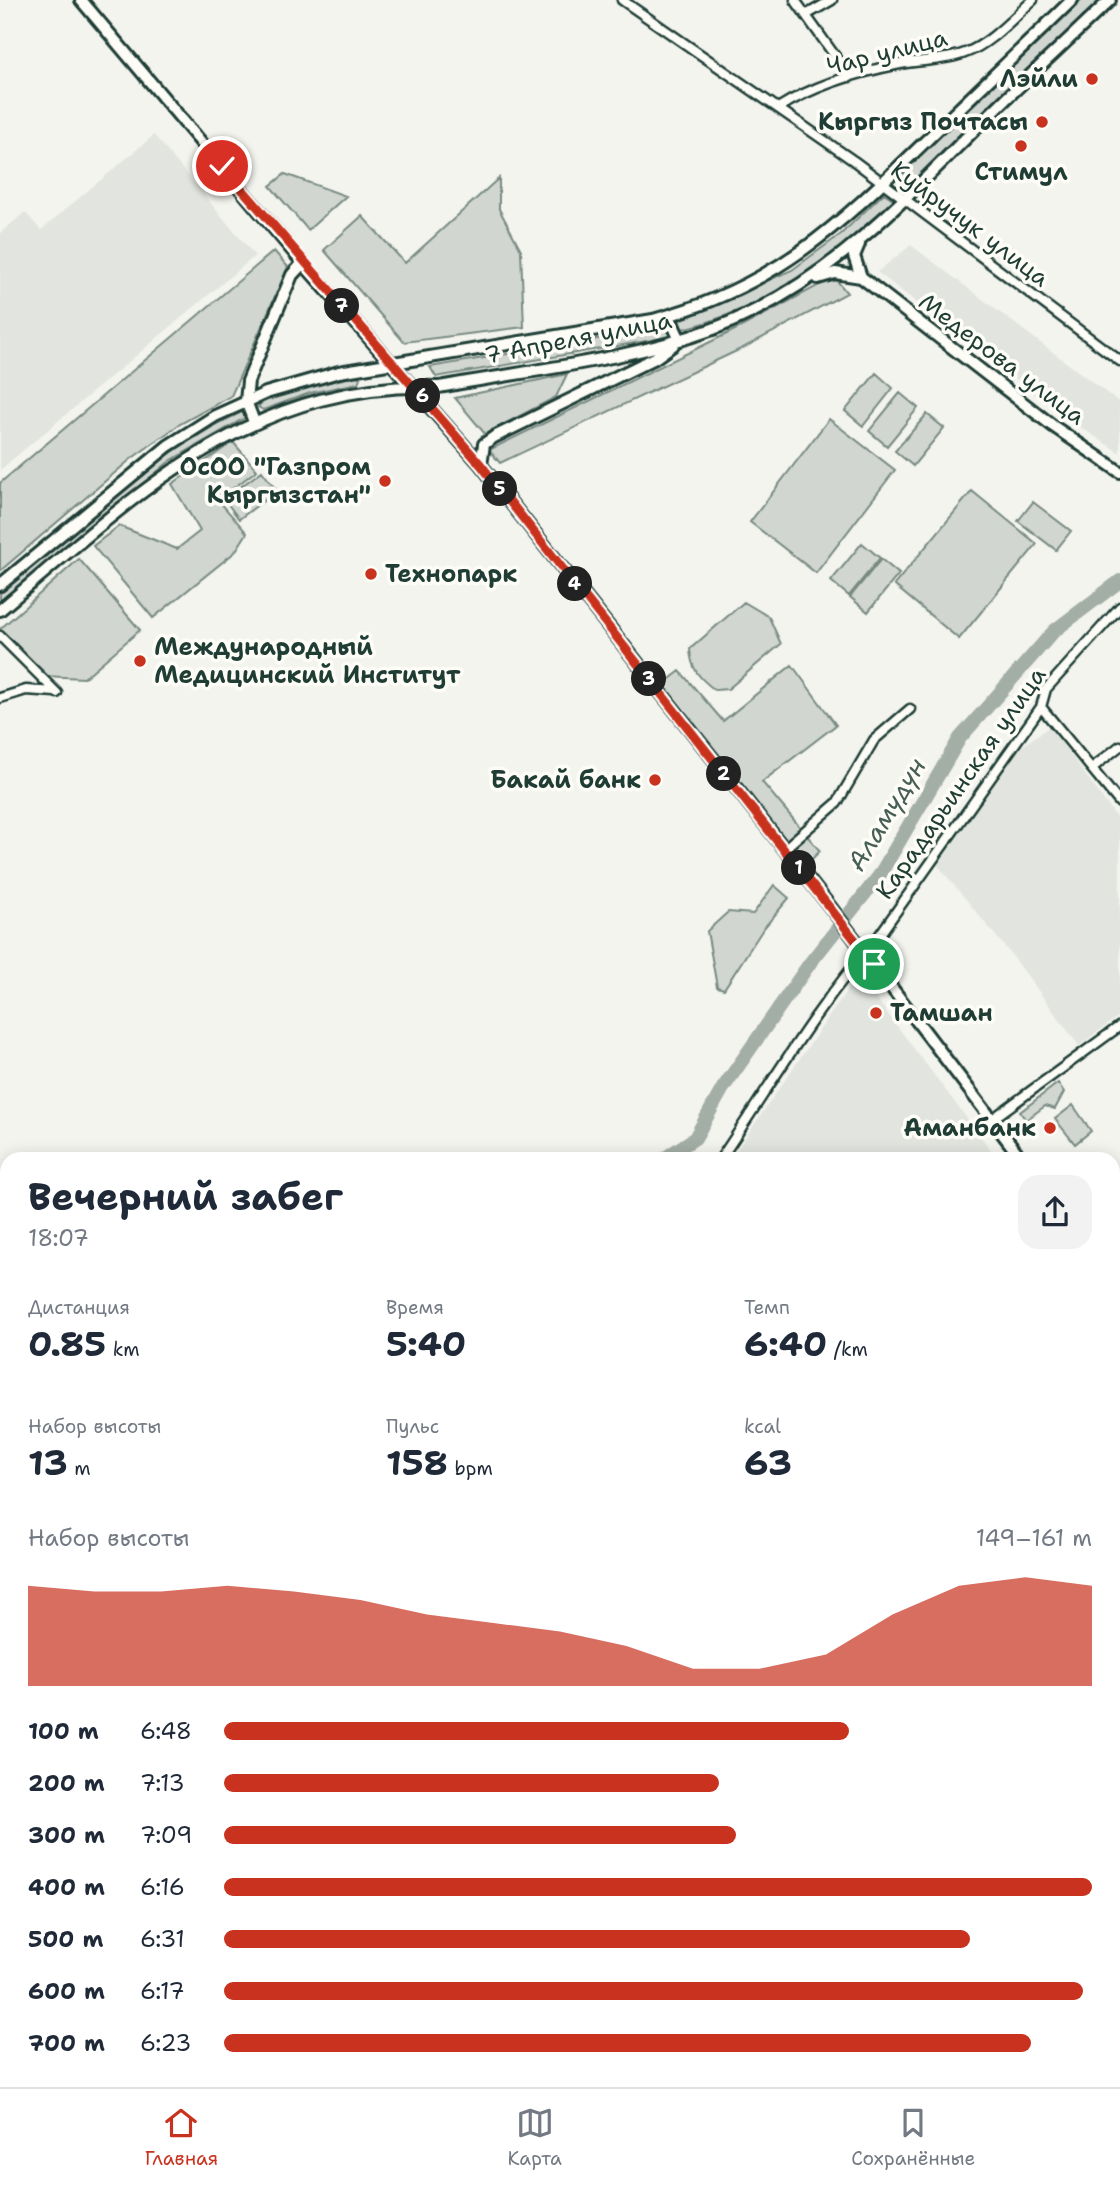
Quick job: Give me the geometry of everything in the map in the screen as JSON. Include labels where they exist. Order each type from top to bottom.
[{"type":"main road","points":[[81,0],[303,263],[415,386],[481,465],[828,904],[1016,1152]]},
{"type":"main road","name":"7 Апреля улица","points":[[0,584],[168,446],[246,401],[315,377],[393,362],[621,327],[669,316],[759,279],[813,245],[859,207],[1072,0]]},
{"type":"main road","name":"7 Апреля улица","points":[[0,610],[174,467],[254,422],[332,397],[415,386],[439,387],[633,352],[680,340],[745,315],[799,286],[860,242],[881,223],[1110,0]]},
{"type":"main road","points":[[799,286],[835,273],[861,277],[854,256],[860,242]]},
{"type":"main road","points":[[254,422],[246,401],[248,381],[292,275],[303,263]]},
{"type":"main road","name":"Медерова улица","points":[[861,277],[1053,426],[1120,472]]},
{"type":"main road","points":[[481,465],[484,444],[494,437],[655,358],[680,340],[669,316]]},
{"type":"street","name":"Куйручук улица","points":[[622,0],[883,183],[1120,361]]},
{"type":"street","points":[[795,0],[850,77]]},
{"type":"street","points":[[806,15],[832,0]]},
{"type":"street","name":"Чар улица","points":[[778,108],[796,97],[850,77],[900,64],[966,53],[989,38],[1033,0]]},
{"type":"street","name":"Карадарьинская улица","points":[[725,1152],[820,1010],[865,952],[1041,706],[1046,689],[1120,607]]},
{"type":"street","points":[[0,636],[57,693],[26,690],[0,698]]},
{"type":"street","points":[[1041,706],[1120,803]]},
{"type":"street","points":[[784,849],[837,803],[873,740],[910,709]]},
{"type":"street","points":[[1092,768],[1120,746]]},
{"type":"street","points":[[991,1120],[1120,1026]]},
{"type":"shaded area","points":[[1081,0],[1102,0],[917,179],[907,182],[904,177],[907,168]]},
{"type":"shaded area","points":[[154,135],[255,256],[0,470],[0,233],[25,212],[41,230]]},
{"type":"shaded area","points":[[285,174],[346,196],[308,230],[270,186]]},
{"type":"shaded area","points":[[499,178],[499,209],[521,250],[524,327],[404,342],[324,250],[362,216],[405,263]]},
{"type":"shaded area","points":[[884,193],[893,199],[893,204],[823,263],[769,296],[741,309],[683,329],[679,326],[680,320],[792,270],[841,234]]},
{"type":"shaded area","points":[[911,245],[1120,403],[1120,453],[1062,415],[877,272]]},
{"type":"shaded area","points":[[274,251],[288,267],[231,396],[180,424],[131,459],[0,571],[0,483]]},
{"type":"shaded area","points":[[834,277],[847,293],[745,347],[500,463],[489,450],[743,326]]},
{"type":"shaded area","points":[[668,327],[670,337],[436,377],[430,367]]},
{"type":"shaded area","points":[[876,373],[893,388],[863,426],[845,411]]},
{"type":"shaded area","points":[[567,374],[556,397],[485,434],[455,398]]},
{"type":"shaded area","points":[[357,376],[360,378],[358,383],[310,393],[263,410],[258,407],[263,401],[305,387]]},
{"type":"shaded area","points":[[900,393],[918,408],[887,446],[869,431]]},
{"type":"shaded area","points":[[242,412],[246,417],[170,461],[0,601],[0,593],[115,494],[176,449]]},
{"type":"shaded area","points":[[927,414],[944,428],[913,466],[895,451]]},
{"type":"shaded area","points":[[829,419],[895,470],[816,573],[750,522]]},
{"type":"shaded area","points":[[233,442],[257,470],[218,500],[247,533],[235,552],[153,618],[93,546],[119,526],[177,549],[200,531],[172,484]]},
{"type":"shaded area","points":[[262,471],[277,491],[239,519],[224,499]]},
{"type":"shaded area","points":[[972,491],[1037,544],[959,639],[894,585]]},
{"type":"shaded area","points":[[1033,502],[1071,531],[1056,550],[1018,521]]},
{"type":"shaded area","points":[[862,543],[880,558],[849,596],[831,581]]},
{"type":"shaded area","points":[[79,559],[140,630],[84,678],[43,676],[0,629]]},
{"type":"shaded area","points":[[881,559],[899,574],[868,612],[850,597]]},
{"type":"shaded area","points":[[744,602],[769,617],[781,644],[728,689],[715,690],[697,672],[690,649]]},
{"type":"shaded area","points":[[792,665],[836,725],[762,782],[820,851],[806,865],[662,685],[680,671],[723,721]]},
{"type":"shaded area","points":[[1050,726],[1120,822],[1120,1015],[1079,1046],[1014,958],[935,862],[1011,754]]},
{"type":"shaded area","points":[[774,885],[789,898],[763,929],[724,989],[717,987],[707,931],[728,912],[753,914]]},
{"type":"shaded area","points":[[854,980],[863,981],[992,1152],[735,1152]]},
{"type":"shaded area","points":[[1058,1083],[1064,1092],[1055,1109],[1045,1106],[1026,1120],[1020,1112]]},
{"type":"shaded area","points":[[1073,1105],[1091,1131],[1075,1144],[1055,1119]]},
{"type":"waterway","name":"Аламүдүн","points":[[674,1152],[695,1138],[723,1088],[810,963],[879,876],[960,738],[1054,631],[1120,581]]},
{"type":"place","name":"Лэйли","points":[[1092,79]]},
{"type":"place","name":"Кыргыз Почтасы","points":[[1042,122]]},
{"type":"place","name":"Стимул","points":[[1021,146]]},
{"type":"place","name":"ОсОО \"Газпром Кыргызстан\"","points":[[385,481]]},
{"type":"place","name":"Технопарк","points":[[371,574]]},
{"type":"place","name":"Международный Медицинский Институт","points":[[140,661]]},
{"type":"place","name":"Бакай банк","points":[[655,780]]},
{"type":"place","name":"Тамшан","points":[[876,1013]]},
{"type":"place","name":"Аманбанк","points":[[1050,1128]]},
{"type":"route","points":[[222,166],[303,263],[415,386],[481,465],[874,964]]}]
